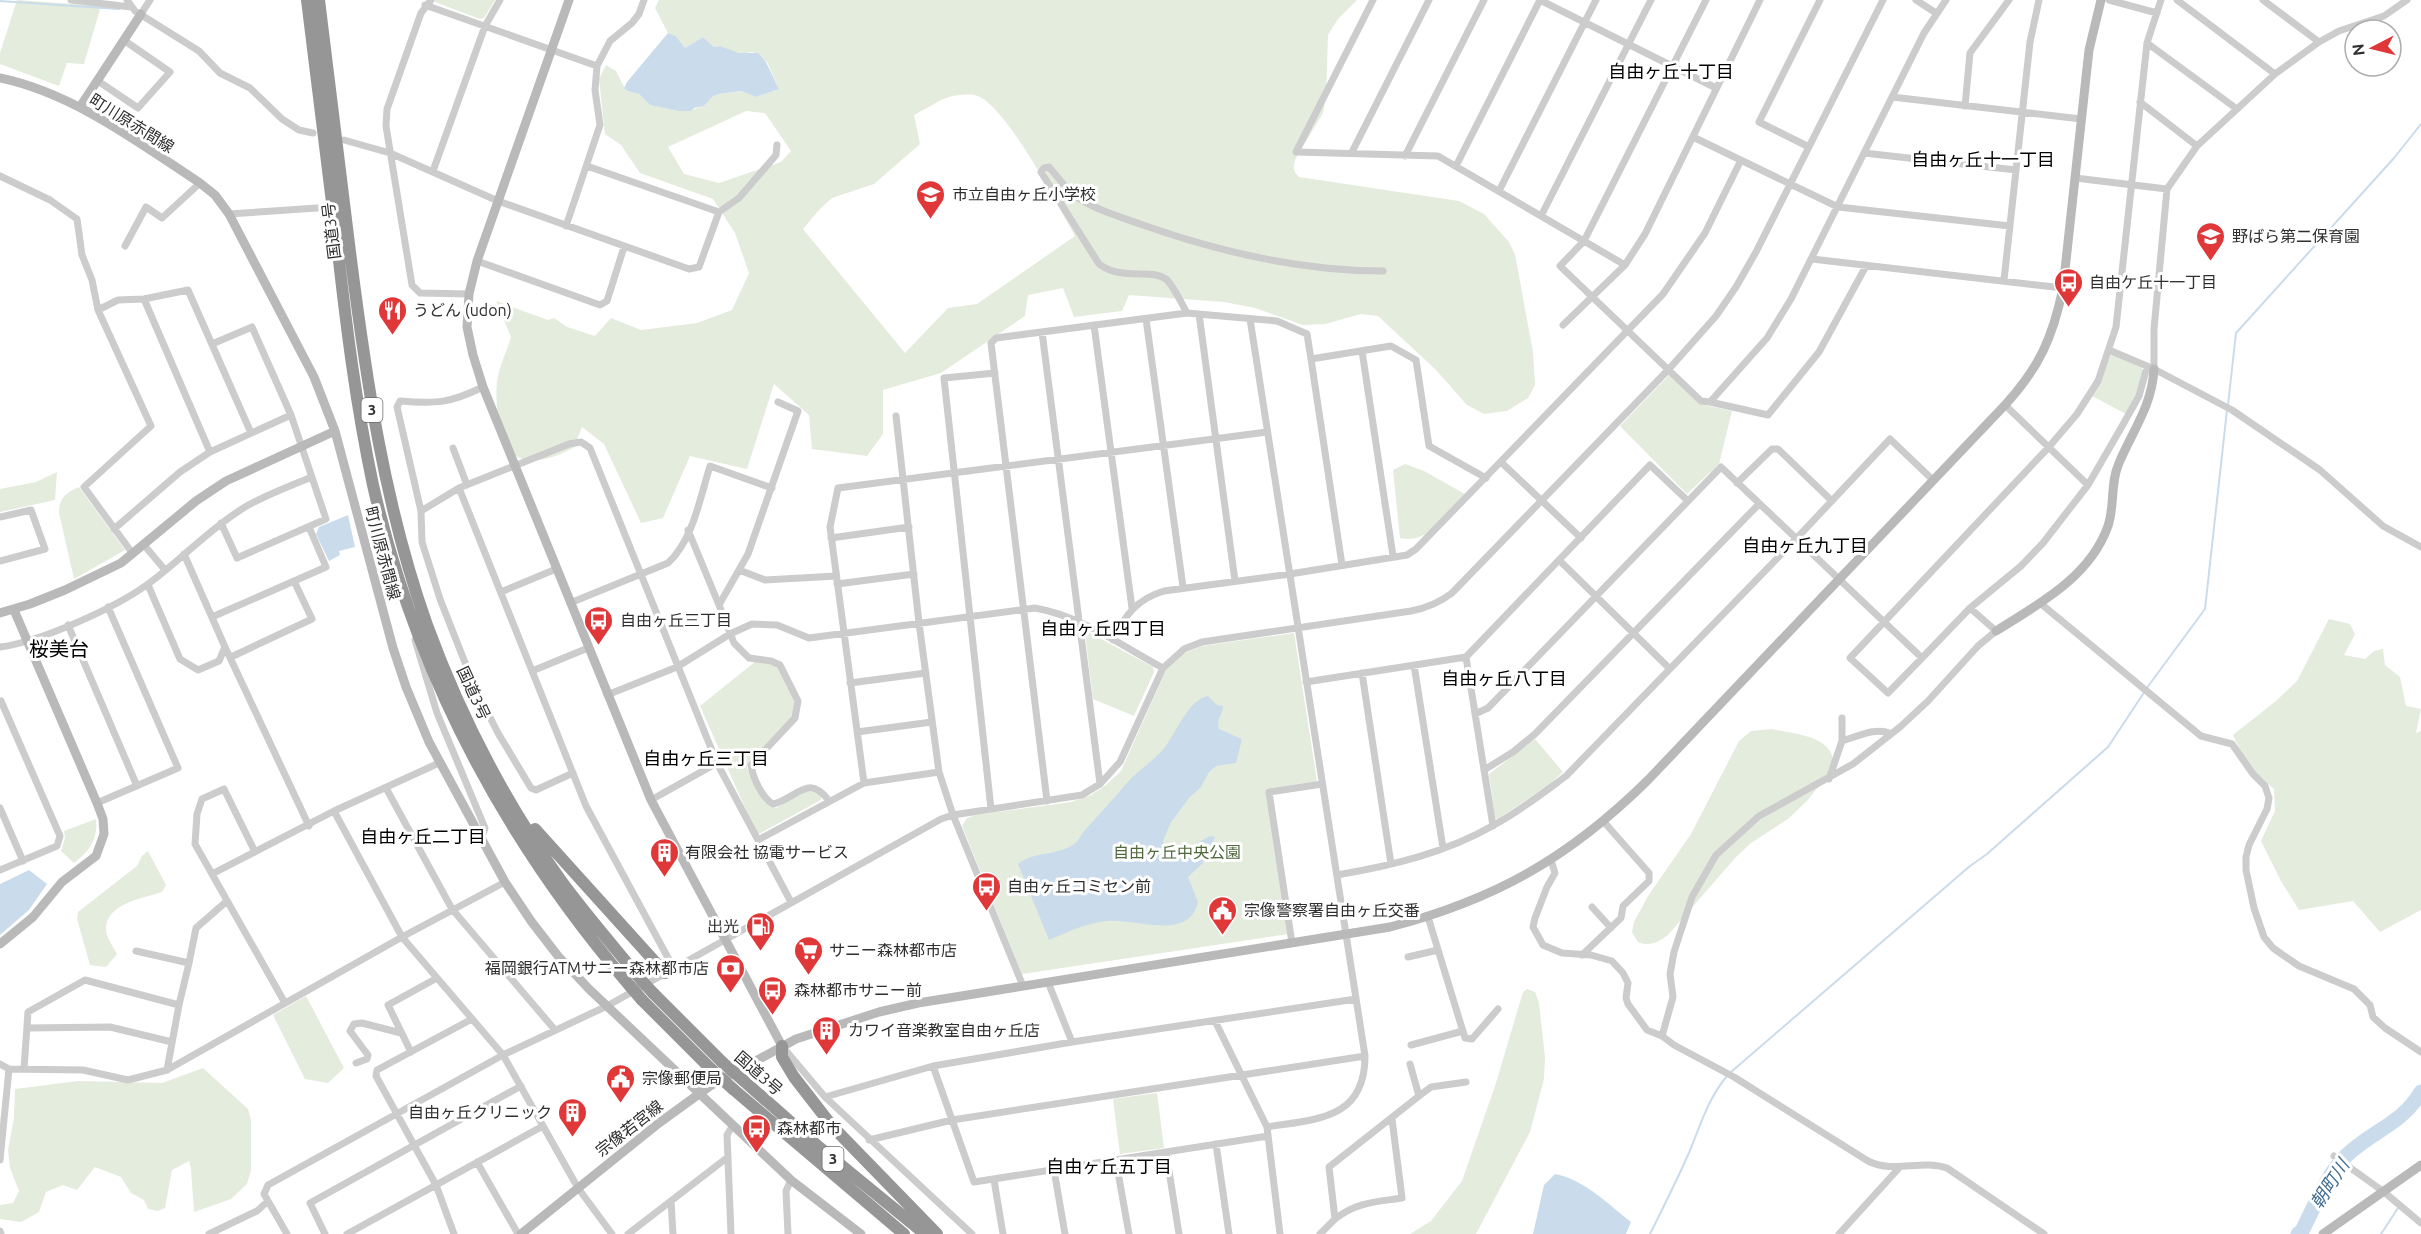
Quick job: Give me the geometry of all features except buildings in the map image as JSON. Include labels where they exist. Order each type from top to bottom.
[{"type":"highway","name":"国道3号","points":[[307,0],[348,331],[373,485],[401,583],[436,680],[498,803],[553,890],[630,986],[647,997],[716,1066],[733,1089],[904,1234]]},
{"type":"highway","name":"国道3号","points":[[319,0],[369,394],[386,483],[427,625],[470,724],[509,798],[563,882],[642,981],[647,997]]},
{"type":"highway","points":[[509,798],[547,843],[670,971]]},
{"type":"highway","points":[[782,1046],[782,1057],[788,1067],[827,1119],[937,1234]]},
{"type":"highway","name":"国道3号","points":[[716,1066],[744,1082],[925,1234]]},
{"type":"street","points":[[71,0],[129,3],[141,15],[199,51],[220,73],[250,88],[282,119],[299,130],[313,133]]},
{"type":"street","points":[[80,107],[150,0]]},
{"type":"street","points":[[434,171],[485,26],[500,0]]},
{"type":"street","points":[[569,0],[477,261],[469,294],[468,327],[473,355],[483,387],[651,800],[782,1046],[825,1097],[972,1234]]},
{"type":"street","points":[[566,226],[600,125],[595,90],[597,66],[610,42],[639,14],[644,0]]},
{"type":"street","points":[[1373,0],[1296,152],[1438,156],[1625,265]]},
{"type":"street","points":[[1352,152],[1429,0]]},
{"type":"street","points":[[1405,156],[1484,0]]},
{"type":"street","points":[[1456,166],[1540,0],[1716,88]]},
{"type":"street","points":[[1499,191],[1596,0]]},
{"type":"street","points":[[1541,216],[1651,0]]},
{"type":"street","points":[[1706,0],[1584,241],[1560,266],[1701,401],[1768,415],[1819,352],[1866,266]]},
{"type":"street","points":[[1563,325],[1625,265],[1645,234],[1760,0]]},
{"type":"street","points":[[1809,147],[1759,122],[1820,0]]},
{"type":"street","points":[[287,1234],[264,1194],[268,1185],[395,1113],[502,1054],[607,1006],[941,819],[991,808],[1082,795],[1100,784],[1120,762],[1163,668],[1184,649],[1202,642],[1427,608],[1452,593],[1669,369],[1716,316],[1736,288],[1883,0]]},
{"type":"street","points":[[1916,0],[1936,13]]},
{"type":"street","points":[[1710,402],[1767,338],[1791,299],[1924,33],[1946,0]]},
{"type":"street","points":[[1965,106],[1970,53],[2009,0]]},
{"type":"street","points":[[2004,280],[2030,42],[2038,0]]},
{"type":"street","name":"宗像若宮線","points":[[520,1234],[700,1092],[782,1046],[879,1012],[918,1003],[1347,935],[1428,917],[1487,895],[1551,860],[1604,822],[1648,780],[2004,405],[2035,369],[2048,344],[2063,288],[2089,50],[2101,0]]},
{"type":"street","points":[[2109,0],[2157,13]]},
{"type":"street","points":[[2151,368],[2139,396],[2088,485],[2043,543],[2021,566],[1970,608],[1888,693],[1850,658],[2048,448],[2077,414],[2098,381],[2116,327],[2147,44],[2161,0]]},
{"type":"street","points":[[2177,0],[2275,74]]},
{"type":"street","points":[[2263,0],[2319,42]]},
{"type":"street","points":[[1662,1036],[1673,998],[1670,974],[1674,952],[1692,897],[1716,855],[1760,816],[1853,764],[1891,734],[1928,701],[1978,646],[1996,631],[2057,593],[2074,577],[2098,545],[2108,527],[2114,477],[2122,455],[2149,402],[2153,387],[2151,368],[2167,189],[2198,146],[2275,74],[2338,31],[2384,16],[2407,0]]},
{"type":"street","points":[[469,294],[420,293],[412,285],[386,126],[387,109],[428,3],[597,66]]},
{"type":"street","points":[[98,81],[138,108],[170,72],[125,41]]},
{"type":"street","points":[[2147,44],[2236,110]]},
{"type":"street","name":"町川原赤間線","points":[[0,78],[46,90],[80,107],[200,183],[215,195],[229,214],[315,377],[335,431],[393,648],[410,698],[439,763],[505,882],[558,956],[607,1006],[700,1092]]},
{"type":"street","points":[[1892,98],[2081,119]]},
{"type":"street","points":[[2140,102],[2198,146]]},
{"type":"street","points":[[1693,137],[1838,207],[2010,226]]},
{"type":"street","points":[[345,140],[390,153],[498,201],[689,268],[699,267],[719,212],[739,198],[769,164],[776,155],[777,145]]},
{"type":"street","points":[[1864,153],[2016,170]]},
{"type":"street","points":[[1113,640],[1122,620],[1132,608],[1154,594],[1183,587],[1290,574],[1407,555],[1416,549],[1502,463],[1663,294],[1705,232],[1741,160]]},
{"type":"street","points":[[587,166],[719,212]]},
{"type":"street","points":[[1186,313],[1169,282],[1160,275],[1110,272],[1099,264],[1041,172],[1044,168],[1049,167],[1075,196],[1095,208],[1183,239],[1261,257],[1327,268],[1383,271]]},
{"type":"street","points":[[0,176],[50,200],[77,219],[82,255],[92,280],[98,310],[150,426],[84,487],[133,554]]},
{"type":"street","points":[[2075,178],[2167,189]]},
{"type":"street","points":[[125,246],[146,207],[162,219],[200,183]]},
{"type":"street","points":[[229,214],[332,207]]},
{"type":"street","points":[[477,261],[600,305],[607,301],[624,247]]},
{"type":"street","points":[[1812,259],[2063,288]]},
{"type":"street","points":[[98,310],[118,300],[144,299],[188,290],[250,433]]},
{"type":"street","points":[[144,299],[210,453]]},
{"type":"street","points":[[1047,801],[991,343],[996,338],[1186,313],[1277,321],[1307,334],[1342,565]]},
{"type":"street","points":[[1199,314],[1235,581]]},
{"type":"street","points":[[1146,319],[1183,587]]},
{"type":"street","points":[[1250,320],[1365,1056],[1362,1080],[1357,1095],[1337,1113],[1322,1118],[1267,1127]]},
{"type":"street","points":[[1094,325],[1132,608]]},
{"type":"street","points":[[212,344],[252,327],[303,445],[326,519],[237,558],[221,523]]},
{"type":"street","points":[[1042,332],[1100,784]]},
{"type":"street","points":[[1311,359],[1391,346],[1416,360],[1429,446],[1486,478]]},
{"type":"street","points":[[2109,350],[2151,368],[2232,410],[2320,470],[2383,526],[2421,547]]},
{"type":"street","points":[[1362,351],[1394,556]]},
{"type":"street","points":[[991,808],[944,378],[995,373]]},
{"type":"street","points":[[483,387],[448,402],[400,401],[398,407],[421,511],[422,542],[440,599],[475,688],[531,789],[536,790],[573,773]]},
{"type":"street","points":[[719,605],[748,554],[798,411],[778,402]]},
{"type":"street","points":[[2004,405],[2088,485]]},
{"type":"street","points":[[114,529],[180,472],[210,453],[291,415]]},
{"type":"street","points":[[896,416],[919,623],[939,772],[953,815],[1023,986]]},
{"type":"street","points":[[0,613],[14,610],[65,590],[121,563],[209,491],[246,470],[335,431]]},
{"type":"street","points":[[864,783],[830,527],[838,488],[1267,432]]},
{"type":"street","points":[[1336,875],[1391,864],[1443,848],[1493,826],[1566,776],[1890,439],[1933,480]]},
{"type":"street","points":[[421,511],[459,488],[569,444],[581,442],[590,448],[717,763],[791,902]]},
{"type":"street","points":[[453,448],[467,485]]},
{"type":"street","points":[[1737,483],[1772,449],[1778,449],[1832,501]]},
{"type":"street","points":[[1502,463],[1581,538]]},
{"type":"street","points":[[1306,682],[1466,657],[1650,465],[1688,501]]},
{"type":"street","points":[[570,603],[668,563],[678,553],[688,530],[710,466],[772,488]]},
{"type":"street","points":[[1475,714],[1488,708],[1721,467],[1922,658]]},
{"type":"street","points":[[0,648],[27,641],[108,607],[147,585],[221,523],[254,502],[312,477]]},
{"type":"street","points":[[459,488],[586,806],[670,971]]},
{"type":"street","points":[[1484,770],[1512,753],[1535,734],[1759,504]]},
{"type":"street","points":[[0,517],[31,510],[45,549],[0,561]]},
{"type":"street","points":[[212,617],[326,567],[309,527]]},
{"type":"street","points":[[831,538],[909,527]]},
{"type":"street","points":[[688,530],[734,643],[750,658],[771,661],[780,665],[798,701],[795,718],[751,765],[765,797],[773,804],[810,787],[822,792],[829,801]]},
{"type":"street","points":[[144,545],[165,570]]},
{"type":"street","points":[[184,554],[309,826]]},
{"type":"street","points":[[1559,560],[1670,669]]},
{"type":"street","points":[[501,592],[556,569]]},
{"type":"street","points":[[739,570],[765,580],[836,576]]},
{"type":"street","points":[[837,584],[914,574]]},
{"type":"street","points":[[231,657],[312,619],[294,581]]},
{"type":"street","points":[[401,583],[437,713],[485,828],[481,840]]},
{"type":"street","points":[[147,585],[180,659],[198,670],[219,661],[225,647]]},
{"type":"street","points":[[2040,603],[2201,736],[2232,744],[2253,774],[2265,786],[2269,798],[2267,809],[2249,845],[2246,857],[2246,870],[2254,908],[2264,937],[2273,948],[2299,966],[2354,989],[2370,1005],[2373,1017],[2385,1028],[2421,1052]]},
{"type":"street","points":[[97,803],[178,768],[108,607]]},
{"type":"street","points":[[607,695],[677,667],[730,634],[752,624],[777,625],[809,638],[1035,608],[1055,611],[1080,622],[1163,668]]},
{"type":"street","points":[[1970,608],[1996,631]]},
{"type":"street","points":[[0,944],[33,917],[62,882],[96,856],[104,834],[103,819],[97,803],[14,610]]},
{"type":"street","points":[[68,625],[137,786]]},
{"type":"street","points":[[532,671],[588,648]]},
{"type":"street","points":[[1466,657],[1493,826]]},
{"type":"street","points":[[1414,665],[1443,848]]},
{"type":"street","points":[[850,682],[926,673]]},
{"type":"street","points":[[1362,673],[1391,864]]},
{"type":"street","points":[[0,700],[60,836],[57,846],[0,870]]},
{"type":"street","points":[[1829,779],[1842,741],[1842,718]]},
{"type":"street","points":[[856,732],[932,722]]},
{"type":"street","points":[[1842,741],[1861,734],[1887,732],[1891,734]]},
{"type":"street","points":[[212,874],[309,826],[334,811],[439,763]]},
{"type":"street","points":[[651,800],[717,763]]},
{"type":"street","points":[[758,840],[864,783],[939,772]]},
{"type":"street","points":[[1292,944],[1269,792],[1322,784]]},
{"type":"street","points":[[386,788],[452,909],[555,1030]]},
{"type":"street","points":[[255,852],[224,789],[202,799],[197,814],[195,844],[285,1003]]},
{"type":"street","points":[[0,808],[23,861]]},
{"type":"street","points":[[334,811],[402,937],[502,1054],[578,1188],[612,1234]]},
{"type":"street","points":[[1582,955],[1621,918],[1623,906],[1649,881],[1649,873],[1604,822]]},
{"type":"street","points":[[1551,860],[1555,873],[1547,887],[1533,927],[1543,945],[1562,953],[1612,962],[1623,973],[1628,983],[1626,998],[1628,1004],[1647,1030],[1662,1036],[1674,1046],[1734,1077],[1879,1167],[1899,1168],[1936,1164],[1947,1168],[2044,1234]]},
{"type":"street","points":[[0,1064],[9,1069],[83,1070],[128,1080],[167,1070],[452,909],[505,882]]},
{"type":"street","points":[[167,1070],[196,928],[227,901]]},
{"type":"street","points":[[1592,908],[1611,928]]},
{"type":"street","points":[[1428,917],[1465,1038],[1472,1039],[1498,1009]]},
{"type":"street","points":[[1408,957],[1438,950]]},
{"type":"street","points":[[136,951],[189,963]]},
{"type":"street","points":[[411,1052],[388,1005],[437,978]]},
{"type":"street","points":[[24,1069],[28,1012],[85,980],[179,1005]]},
{"type":"street","points":[[1048,982],[1072,1042]]},
{"type":"street","points":[[825,1097],[933,1066],[1072,1042],[1356,999]]},
{"type":"street","points":[[454,1234],[436,1185],[376,1076],[377,1070],[472,1018]]},
{"type":"street","points":[[1215,1021],[1267,1127],[1280,1234]]},
{"type":"street","points":[[356,1063],[367,1059],[368,1055],[350,1031],[354,1024],[362,1023],[401,1033]]},
{"type":"street","points":[[27,1028],[110,1027],[172,1042]]},
{"type":"street","points":[[1411,1045],[1463,1031]]},
{"type":"street","points":[[869,1140],[952,1120],[1365,1056]]},
{"type":"street","points":[[1410,1064],[1419,1096]]},
{"type":"street","points":[[933,1066],[974,1182],[1268,1136]]},
{"type":"street","points":[[0,1160],[9,1069]]},
{"type":"street","points":[[1335,1219],[1329,1167],[1431,1087],[1466,1082]]},
{"type":"street","points":[[326,1234],[310,1203],[521,1086]]},
{"type":"street","points":[[700,1092],[791,1180],[861,1234]]},
{"type":"street","points":[[1320,1234],[1335,1219],[1358,1204],[1402,1198],[1392,1119]]},
{"type":"street","points":[[731,1234],[727,1135],[733,1125]]},
{"type":"street","points":[[347,1234],[543,1126]]},
{"type":"street","points":[[1216,1144],[1229,1234]]},
{"type":"street","points":[[1166,1152],[1179,1234]]},
{"type":"street","points":[[2334,1156],[2385,1192],[2421,1223]]},
{"type":"street","points":[[628,1234],[728,1157]]},
{"type":"street","points":[[1116,1161],[1129,1234]]},
{"type":"street","points":[[477,1162],[520,1234]]},
{"type":"street","points":[[2323,1234],[2421,1165]]},
{"type":"street","points":[[1839,1234],[1899,1168]]},
{"type":"street","points":[[1054,1170],[1065,1234]]},
{"type":"street","points":[[993,1179],[1003,1234]]},
{"type":"street","points":[[788,1234],[786,1191],[791,1180]]},
{"type":"street","points":[[671,1201],[673,1234]]},
{"type":"street","points":[[209,1234],[268,1202]]},
{"type":"green space","points":[[17,0],[101,6],[84,64],[67,63],[59,86],[0,64],[0,53]]},
{"type":"green space","points":[[435,0],[495,0],[484,18],[480,19],[435,2]]},
{"type":"green space","points":[[659,0],[1357,0],[1338,19],[1328,35],[1326,96],[1323,113],[1296,158],[1295,173],[1299,177],[1459,201],[1484,214],[1509,242],[1515,254],[1533,352],[1535,385],[1528,398],[1507,411],[1484,414],[1467,405],[1435,369],[1378,316],[1361,314],[1325,324],[1303,325],[1255,308],[1224,302],[1129,295],[1122,311],[1074,317],[1063,288],[1028,295],[1025,316],[941,373],[883,390],[883,434],[867,456],[812,449],[809,415],[774,384],[747,469],[690,456],[663,518],[641,523],[604,444],[582,427],[574,447],[552,457],[527,460],[512,453],[507,447],[498,420],[496,390],[499,371],[511,337],[496,301],[548,320],[554,318],[567,327],[595,336],[611,318],[641,330],[697,323],[732,310],[749,273],[735,233],[713,199],[640,173],[621,145],[605,134],[599,79],[606,65],[616,71],[626,91],[639,94],[650,105],[687,111],[704,106],[713,96],[719,94],[741,91],[756,97],[779,89],[767,62],[753,52],[739,54],[720,46],[714,47],[703,37],[685,48],[676,36],[668,33],[655,8]],"holes":[[[952,96],[980,97],[1005,121],[1045,182],[1075,236],[977,304],[948,308],[905,353],[803,229],[832,198],[874,184],[920,144],[914,115]],[[746,111],[765,113],[791,151],[781,162],[719,183],[684,174],[668,147]]]},
{"type":"green space","points":[[2114,354],[2142,368],[2141,386],[2126,414],[2092,396],[2110,356]]},
{"type":"green space","points":[[1670,374],[1700,404],[1732,411],[1719,464],[1687,494],[1620,426]]},
{"type":"green space","points":[[1405,464],[1424,471],[1465,494],[1437,526],[1420,537],[1410,539],[1400,538],[1393,470]]},
{"type":"green space","points":[[57,472],[55,500],[0,512],[0,489],[36,482]]},
{"type":"green space","points":[[79,487],[125,550],[74,579],[59,513],[60,503],[64,496]]},
{"type":"green space","points":[[2329,619],[2350,624],[2355,634],[2344,655],[2365,659],[2374,651],[2383,649],[2385,665],[2400,677],[2406,706],[2421,709],[2416,733],[2421,731],[2421,910],[2380,932],[2353,901],[2299,910],[2261,841],[2275,811],[2274,789],[2248,768],[2233,735],[2297,681]]},
{"type":"green space","points":[[1088,632],[1153,667],[1154,672],[1134,716],[1093,699],[1085,634]]},
{"type":"green space","name":"自由ヶ丘中央公園","points":[[1294,633],[1317,781],[1266,789],[1288,934],[1022,974],[962,826],[967,818],[1071,802],[1091,795],[1121,771],[1167,668],[1180,655],[1202,646]]},
{"type":"green space","points":[[756,661],[777,666],[792,692],[795,709],[789,722],[749,761],[747,768],[765,802],[776,808],[802,792],[816,791],[821,796],[821,800],[757,835],[700,706]]},
{"type":"green space","points":[[1772,729],[1803,735],[1821,743],[1833,757],[1834,768],[1806,802],[1788,819],[1751,843],[1736,857],[1668,935],[1654,943],[1638,942],[1632,932],[1634,922],[1648,896],[1691,834],[1739,741],[1751,731]]},
{"type":"green space","points":[[1535,739],[1563,772],[1547,786],[1498,819],[1495,818],[1489,774]]},
{"type":"green space","points":[[96,819],[96,833],[92,844],[74,863],[61,851],[65,838],[64,831]]},
{"type":"green space","points":[[148,851],[166,885],[162,892],[137,899],[119,907],[113,913],[108,920],[106,931],[117,954],[106,967],[90,965],[77,919],[78,912],[137,866],[142,856]]},
{"type":"green space","points":[[1527,989],[1535,992],[1539,1003],[1545,1057],[1544,1079],[1530,1132],[1476,1234],[1410,1234],[1431,1221],[1462,1181],[1496,1083],[1523,992]]},
{"type":"green space","points":[[306,996],[344,1068],[328,1083],[305,1079],[273,1015]]},
{"type":"green space","points":[[203,1068],[248,1109],[251,1120],[251,1170],[247,1184],[231,1199],[194,1212],[189,1161],[172,1170],[165,1208],[158,1211],[148,1209],[144,1200],[131,1193],[121,1177],[95,1167],[77,1190],[63,1185],[46,1192],[39,1212],[21,1222],[0,1219],[0,1205],[13,1203],[19,1191],[10,1168],[8,1150],[14,1118],[15,1089],[78,1081],[162,1083]]},
{"type":"green space","points":[[1157,1093],[1164,1148],[1120,1154],[1113,1099]]},
{"type":"water","points":[[668,33],[676,36],[685,48],[703,37],[714,47],[720,46],[739,53],[758,53],[766,62],[779,89],[756,97],[741,91],[719,94],[713,96],[704,106],[691,111],[650,105],[639,94],[624,88]]},
{"type":"water","points":[[348,515],[355,547],[339,551],[340,555],[329,561],[316,534],[319,527]]},
{"type":"water","points":[[1208,696],[1217,705],[1223,706],[1218,722],[1219,729],[1242,739],[1236,763],[1216,766],[1209,772],[1201,787],[1189,798],[1170,824],[1163,841],[1166,851],[1174,855],[1210,836],[1215,837],[1203,863],[1188,877],[1198,902],[1193,914],[1173,925],[1119,921],[1099,922],[1077,928],[1049,940],[1018,864],[1031,857],[1068,848],[1076,843],[1129,780],[1162,751],[1194,704]]},
{"type":"water","points":[[29,870],[47,884],[29,910],[0,935],[0,884]]},
{"type":"water","points":[[1555,1174],[1586,1187],[1605,1200],[1631,1222],[1626,1234],[1533,1234],[1544,1185]]},
{"type":"waterway","points":[[0,1],[119,9]]},
{"type":"waterway","points":[[2228,405],[2236,333],[2394,158],[2421,124]]},
{"type":"waterway","points":[[1731,1072],[1970,866],[1987,854],[2108,747],[2149,685],[2205,609],[2227,410]]},
{"type":"waterway","points":[[1650,1234],[1709,1104],[1727,1076]]},
{"type":"waterway","name":"朝町川","points":[[2298,1234],[2302,1231],[2322,1191],[2340,1163],[2357,1147],[2396,1120],[2421,1092]]},
{"type":"waterway","points":[[2381,1234],[2398,1208]]},
{"type":"place","name":"市立自由ヶ丘小学校","points":[[931,220]]},
{"type":"place","name":"野ばら第二保育園","points":[[2211,262]]},
{"type":"place","name":"自由ケ丘十一丁目","points":[[2068,308]]},
{"type":"place","name":"うどん (udon)","points":[[392,336]]},
{"type":"place","name":"自由ヶ丘三丁目","points":[[599,646]]},
{"type":"place","name":"有限会社 協電サービス","points":[[664,878]]},
{"type":"place","name":"自由ヶ丘コミセン前","points":[[986,912]]},
{"type":"place","name":"宗像警察署自由ヶ丘交番","points":[[1223,936]]},
{"type":"place","name":"出光","points":[[760,952]]},
{"type":"place","name":"サニー森林都市店","points":[[808,976]]},
{"type":"place","name":"福岡銀行ATMサニー森林都市店","points":[[730,994]]},
{"type":"place","name":"森林都市サニー前","points":[[773,1016]]},
{"type":"place","name":"カワイ音楽教室自由ヶ丘店","points":[[827,1056]]},
{"type":"place","name":"宗像郵便局","points":[[621,1104]]},
{"type":"place","name":"自由ヶ丘クリニック","points":[[573,1138]]},
{"type":"place","name":"森林都市","points":[[756,1154]]},
{"type":"district","name":"自由ヶ丘十丁目","points":[[1671,72]]},
{"type":"district","name":"自由ヶ丘十一丁目","points":[[1983,160]]},
{"type":"district","name":"自由ヶ丘九丁目","points":[[1805,546]]},
{"type":"district","name":"自由ヶ丘四丁目","points":[[1103,629]]},
{"type":"district","name":"桜美台","points":[[59,649]]},
{"type":"district","name":"自由ヶ丘八丁目","points":[[1504,679]]},
{"type":"district","name":"自由ヶ丘三丁目","points":[[706,759]]},
{"type":"district","name":"自由ヶ丘二丁目","points":[[423,837]]},
{"type":"district","name":"自由ヶ丘五丁目","points":[[1109,1167]]}]
